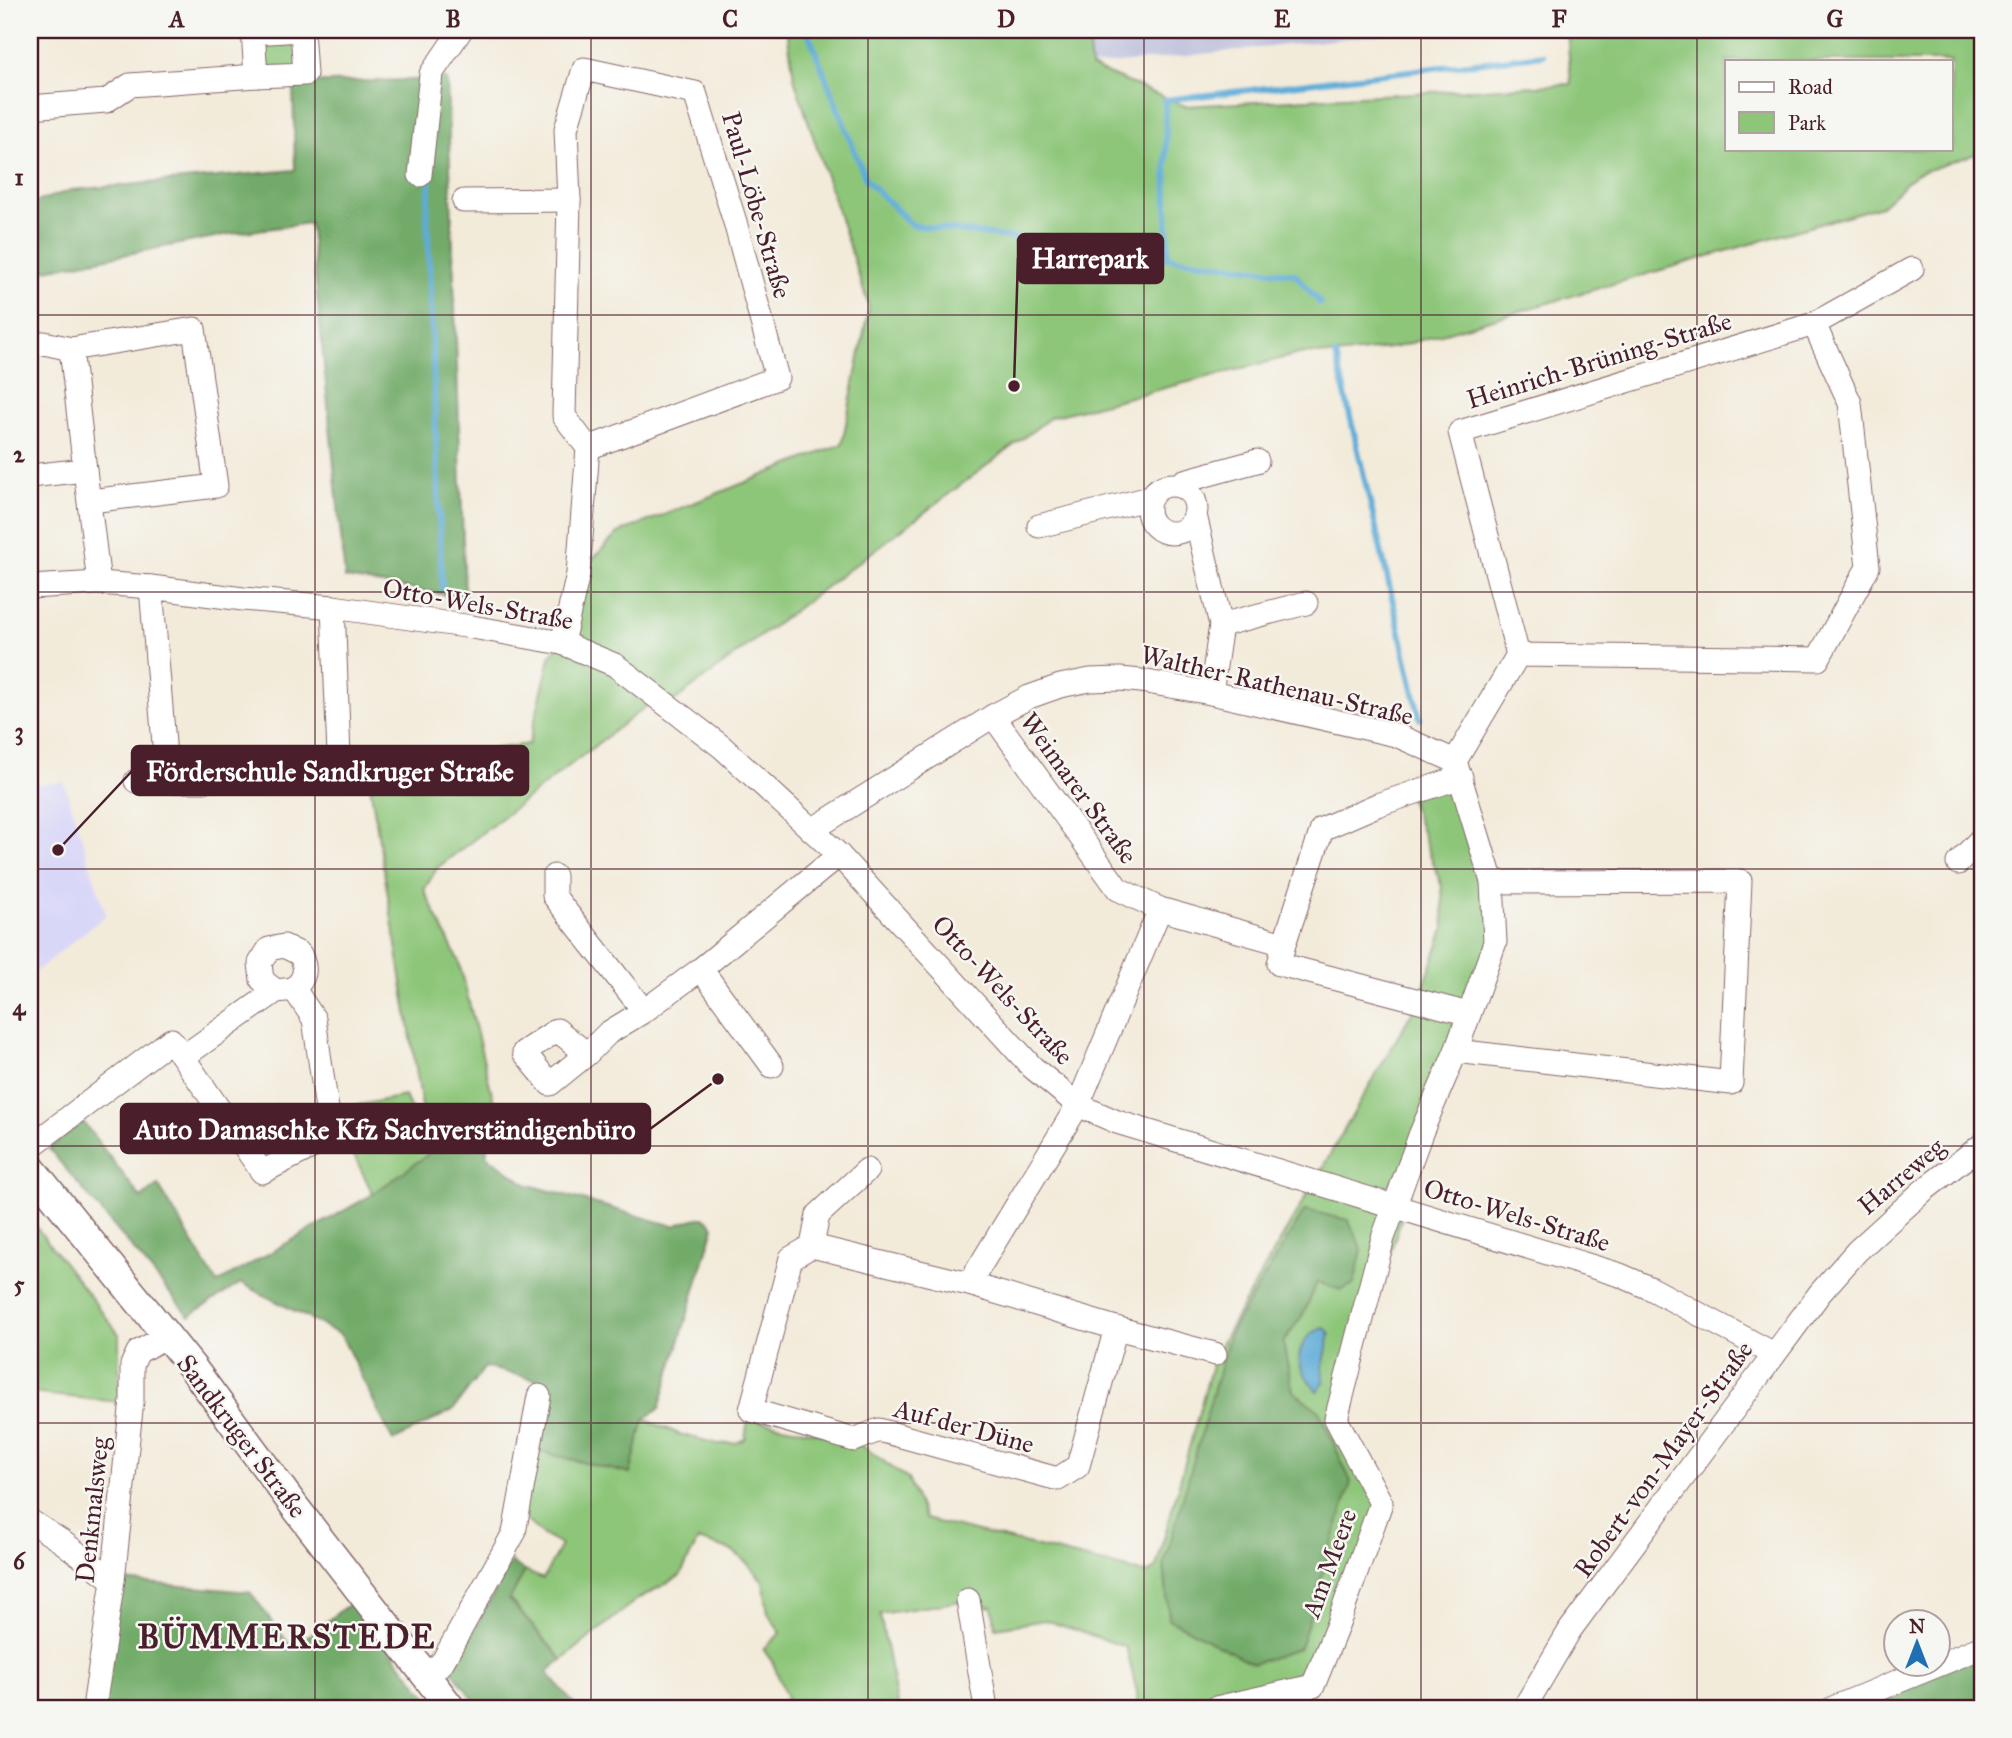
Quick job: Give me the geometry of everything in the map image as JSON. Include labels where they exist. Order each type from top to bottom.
[{"type":"street","points":[[30,107],[106,101],[130,85],[305,74],[302,30],[253,31],[256,76]]},
{"type":"street","points":[[419,175],[431,74],[461,30]]},
{"type":"street","name":"Paul-Löbe-Straße","points":[[584,69],[695,93],[735,222],[777,378],[588,448],[564,416],[569,200],[566,129],[584,69]]},
{"type":"street","points":[[464,201],[569,200]]},
{"type":"street","name":"Heinrich-Brüning-Straße","points":[[1518,655],[1460,432],[1814,324],[1912,269]]},
{"type":"street","points":[[1468,1014],[1279,964],[1322,829],[1458,769],[1518,655],[1818,659],[1868,567],[1850,403],[1814,324]]},
{"type":"street","points":[[30,345],[44,343],[71,349],[194,328],[216,486],[90,500]]},
{"type":"street","points":[[71,349],[99,583]]},
{"type":"street","points":[[562,643],[578,574],[588,448]]},
{"type":"street","points":[[1181,486],[1184,481],[1257,461]]},
{"type":"street","points":[[30,476],[85,470]]},
{"type":"street","points":[[1195,515],[1186,528],[1171,533],[1163,531],[1156,528],[1148,514],[1150,498],[1154,492],[1167,485],[1181,486],[1192,495],[1221,625],[1211,693]]},
{"type":"street","points":[[1039,526],[1150,498]]},
{"type":"street","name":"Otto-Wels-Straße","points":[[30,587],[99,583],[333,607],[562,643],[615,665],[722,747],[839,855],[1032,1067],[1078,1105],[1117,1122],[1620,1275],[1652,1289],[1774,1354]]},
{"type":"street","points":[[151,587],[167,780]]},
{"type":"street","points":[[1221,625],[1306,604]]},
{"type":"street","points":[[333,607],[340,780]]},
{"type":"street","name":"Walther-Rathenau-Straße","points":[[812,830],[993,716],[1029,697],[1090,680],[1141,681],[1211,693],[1396,736],[1458,769]]},
{"type":"street","name":"Weimarer Straße","points":[[993,716],[1118,889],[1160,909],[1284,944]]},
{"type":"street","points":[[1393,1207],[1420,1133],[1456,1051],[1494,942],[1492,882],[1458,769]]},
{"type":"street","points":[[136,781],[204,781]]},
{"type":"street","points":[[1958,863],[1982,838]]},
{"type":"street","points":[[587,1054],[608,1033],[645,1011],[701,969],[839,855]]},
{"type":"street","points":[[554,876],[554,896],[645,1011]]},
{"type":"street","points":[[1456,1051],[1731,1083],[1740,881],[1492,882]]},
{"type":"street","points":[[969,1284],[1078,1105],[1160,909]]},
{"type":"street","points":[[701,969],[772,1066]]},
{"type":"street","points":[[30,1147],[171,1040],[262,1172],[331,1137],[314,1018],[285,990],[183,1057]]},
{"type":"street","name":"Harreweg","points":[[1857,1251],[1924,1190],[1982,1145]]},
{"type":"street","name":"Sandkruger Straße","points":[[30,1167],[167,1336],[451,1708]]},
{"type":"street","points":[[867,1170],[818,1215],[812,1246],[969,1284],[1215,1354]]},
{"type":"street","name":"Am Meere","points":[[1216,1708],[1313,1686],[1381,1503],[1336,1419],[1393,1207]]},
{"type":"street","name":"Auf der Düne","points":[[812,1246],[791,1258],[751,1410],[854,1440],[879,1430],[1058,1479],[1078,1465],[1116,1328]]},
{"type":"street","name":"Robert-von-Mayer-Straße","points":[[1524,1708],[1570,1630],[1810,1306],[1857,1251]]},
{"type":"street","name":"Denkmalsweg","points":[[94,1708],[113,1580],[132,1400],[132,1365],[138,1352],[167,1336]]},
{"type":"street","points":[[427,1678],[443,1661],[514,1533],[539,1396]]},
{"type":"street","points":[[30,1521],[113,1580]]},
{"type":"street","points":[[968,1600],[986,1708]]},
{"type":"street","points":[[1833,1708],[1982,1647]]},
{"type":"shaded area","points":[[1087,30],[1425,30],[1091,66]]},
{"type":"shaded area","points":[[64,782],[106,915],[30,976],[30,785]]},
{"type":"green space","points":[[302,30],[305,74],[256,76],[253,33]]},
{"type":"green space","points":[[787,30],[1087,30],[1091,67],[1185,106],[1571,84],[1567,30],[1982,30],[1982,152],[1916,174],[1881,206],[1397,347],[1336,355],[1303,353],[1051,417],[669,705],[658,697],[437,868],[424,890],[459,962],[495,1106],[373,1194],[340,1127],[338,1109],[405,1096],[429,1149],[367,766],[529,744],[551,654],[562,643],[578,574],[618,533],[842,444],[869,307],[794,78]]},
{"type":"green space","points":[[447,79],[465,598],[345,578],[310,223],[230,234],[30,273],[30,204],[71,190],[295,170],[293,83]]},
{"type":"green space","points":[[1461,777],[1495,942],[1456,1051],[1336,1419],[1381,1503],[1313,1686],[1216,1708],[1137,1708],[1137,1692],[1126,1647],[1045,1620],[996,1628],[992,1606],[970,1610],[968,1600],[880,1614],[898,1708],[771,1708],[787,1699],[773,1663],[763,1649],[781,1633],[768,1613],[763,1581],[733,1551],[698,1540],[680,1576],[636,1600],[562,1660],[509,1599],[525,1571],[543,1579],[561,1545],[543,1535],[519,1514],[530,1449],[644,1419],[679,1434],[718,1444],[736,1443],[745,1439],[748,1419],[854,1440],[908,1479],[925,1519],[1148,1574],[1156,1567],[1215,1354],[1419,1000],[1444,929],[1442,887],[1408,794]]},
{"type":"green space","points":[[495,1106],[486,1155],[526,1184],[674,1226],[701,1218],[714,1227],[659,1409],[644,1419],[630,1474],[530,1449],[542,1381],[485,1367],[453,1410],[393,1441],[341,1335],[241,1283],[189,1316],[49,1149],[83,1122],[141,1198],[158,1185],[217,1283],[373,1194]]},
{"type":"green space","points":[[1305,1210],[1348,1220],[1362,1249],[1354,1284],[1341,1290],[1317,1282],[1304,1313],[1283,1343],[1293,1391],[1319,1411],[1351,1482],[1300,1648],[1253,1664],[1169,1619],[1164,1564],[1230,1333]]},
{"type":"green space","points":[[30,1219],[119,1334],[119,1402],[30,1393]]},
{"type":"green space","points":[[511,1562],[525,1571],[509,1600],[562,1660],[547,1672],[577,1708],[480,1708],[452,1671]]},
{"type":"green space","points":[[113,1580],[250,1592],[292,1648],[352,1602],[436,1708],[94,1708]]},
{"type":"green space","points":[[1982,1647],[1982,1708],[1833,1708],[1906,1678],[1952,1678],[1952,1659]]},
{"type":"water","points":[[1325,1328],[1330,1334],[1323,1367],[1324,1382],[1317,1391],[1299,1361],[1304,1342]]},
{"type":"waterway","points":[[807,30],[866,180],[912,225],[1295,274],[1320,303]]},
{"type":"waterway","points":[[1168,256],[1165,100],[1543,55]]},
{"type":"waterway","points":[[430,183],[427,211],[442,588]]},
{"type":"waterway","points":[[1336,355],[1420,719]]},
{"type":"place","name":"Harrepark","points":[[1014,386]]},
{"type":"place","name":"Förderschule Sandkruger Straße","points":[[58,850]]},
{"type":"place","name":"Auto Damaschke Kfz Sachverständigenbüro","points":[[718,1079]]},
{"type":"district","name":"BÜMMERSTEDE","points":[[287,1636]]}]
